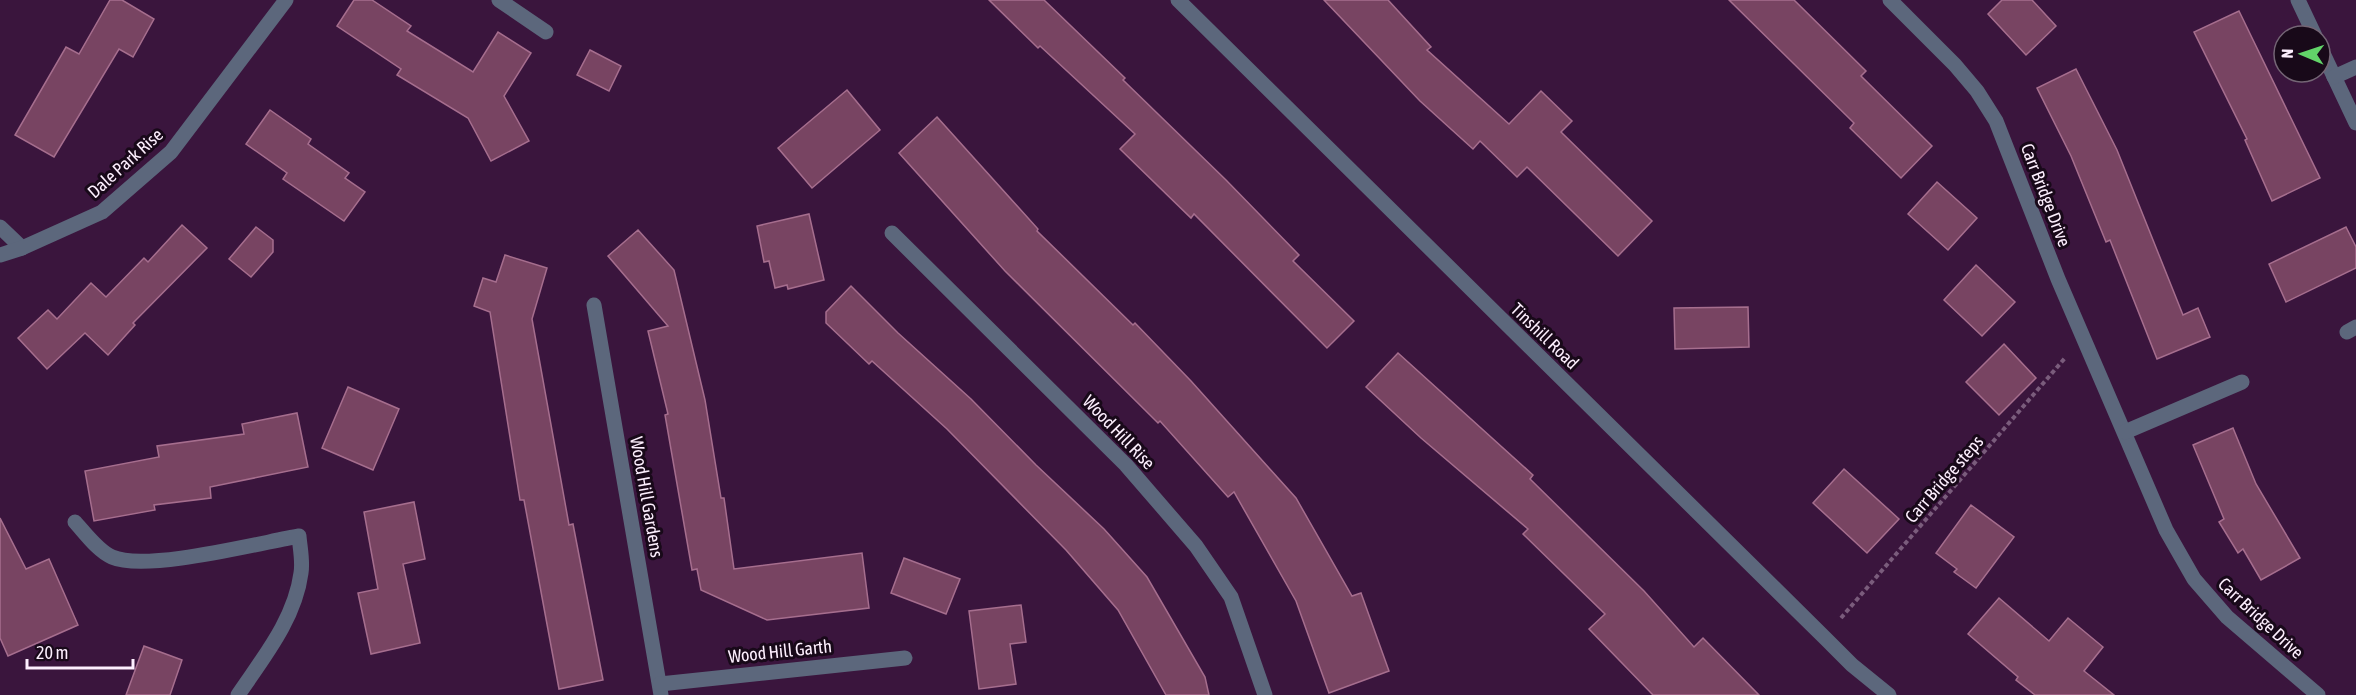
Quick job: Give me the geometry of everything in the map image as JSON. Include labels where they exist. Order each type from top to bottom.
[{"type":"street","name":"Dale Park Rise","points":[[0,255],[102,212],[171,152],[286,0]]},
{"type":"street","points":[[499,0],[546,32]]},
{"type":"street","name":"Tinshill Road","points":[[1178,0],[1825,638],[1889,695]]},
{"type":"street","name":"Carr Bridge Drive","points":[[1890,0],[1955,65],[1977,91],[1996,122],[2166,530],[2193,579],[2227,617],[2318,695]]},
{"type":"street","points":[[2301,6],[2309,24]]},
{"type":"street","points":[[2334,77],[2356,67]]},
{"type":"street","points":[[2332,73],[2356,123]]},
{"type":"street","points":[[0,226],[21,248]]},
{"type":"street","name":"Wood Hill Rise","points":[[892,233],[1126,465],[1197,546],[1231,597],[1264,695]]},
{"type":"street","name":"Wood Hill Gardens","points":[[594,305],[660,689]]},
{"type":"street","points":[[2125,432],[2242,381]]},
{"type":"street","points":[[75,522],[111,557],[138,562],[168,560],[299,536],[302,572],[294,602],[279,635],[238,695]]},
{"type":"street","name":"Wood Hill Garth","points":[[660,689],[905,658]]},
{"type":"path","name":"Carr Bridge steps","points":[[1825,638],[2084,337]]},
{"type":"building","points":[[110,0],[122,0],[154,19],[133,57],[119,49],[54,157],[15,135],[66,47],[79,54]]},
{"type":"building","points":[[354,0],[372,0],[411,26],[407,31],[473,72],[498,32],[531,53],[504,96],[529,141],[491,161],[468,118],[397,75],[401,69],[337,26]]},
{"type":"building","points":[[989,0],[1044,0],[1125,78],[1123,80],[1299,255],[1293,261],[1354,321],[1327,348],[1194,214],[1191,218],[1120,149],[1135,134],[1040,46],[1038,48]]},
{"type":"building","points":[[1324,0],[1388,0],[1431,47],[1427,50],[1509,124],[1541,91],[1572,121],[1561,132],[1652,221],[1618,256],[1527,167],[1517,177],[1480,141],[1473,149],[1420,101]]},
{"type":"building","points":[[1729,0],[1794,0],[1866,71],[1861,76],[1932,146],[1901,178],[1850,128],[1854,123]]},
{"type":"building","points":[[2002,0],[2032,0],[2056,26],[2026,55],[1988,14]]},
{"type":"building","points":[[2239,11],[2272,79],[2272,84],[2274,84],[2320,178],[2272,201],[2245,140],[2247,139],[2194,32]]},
{"type":"building","points":[[590,50],[621,66],[609,91],[577,75]]},
{"type":"building","points":[[2076,69],[2117,150],[2183,315],[2198,308],[2210,337],[2157,359],[2110,240],[2106,242],[2071,156],[2037,88]]},
{"type":"building","points":[[847,90],[880,130],[812,188],[778,148]]},
{"type":"building","points":[[270,110],[311,139],[308,144],[349,173],[345,178],[365,192],[344,221],[283,179],[287,173],[246,144]]},
{"type":"building","points":[[937,117],[1038,229],[1037,231],[1133,325],[1135,323],[1191,381],[1296,498],[1352,596],[1361,593],[1389,671],[1329,693],[1296,601],[1234,492],[1228,497],[1160,421],[1158,423],[1005,271],[899,153]]},
{"type":"building","points":[[1937,182],[1977,218],[1948,250],[1908,214]]},
{"type":"building","points":[[809,214],[824,280],[788,289],[787,285],[775,288],[769,261],[764,262],[757,226]]},
{"type":"building","points":[[182,225],[207,248],[133,323],[135,325],[108,355],[85,333],[47,369],[18,338],[48,310],[57,319],[91,283],[106,297],[144,258],[148,262]]},
{"type":"building","points":[[256,227],[273,240],[273,252],[251,277],[229,259]]},
{"type":"building","points":[[2346,227],[2356,247],[2356,268],[2286,302],[2269,264]]},
{"type":"building","points":[[638,230],[674,270],[705,400],[721,498],[724,498],[734,569],[862,553],[869,608],[767,620],[701,590],[697,569],[692,570],[665,415],[668,414],[648,331],[668,326],[608,256]]},
{"type":"building","points":[[505,255],[547,268],[532,319],[569,525],[573,524],[603,680],[559,689],[524,500],[520,500],[490,312],[474,306],[483,278],[496,282]]},
{"type":"building","points":[[1976,265],[2015,302],[1982,336],[1944,300]]},
{"type":"building","points":[[851,286],[1104,529],[1147,577],[1205,677],[1209,695],[1166,695],[1118,610],[1066,550],[947,429],[872,361],[869,364],[826,323],[826,312]]},
{"type":"building","points":[[1748,307],[1749,347],[1675,349],[1674,308]]},
{"type":"building","points":[[2004,344],[2036,378],[1999,415],[1966,382]]},
{"type":"building","points":[[1398,353],[1533,475],[1530,479],[1644,591],[1694,647],[1703,638],[1759,695],[1653,695],[1589,629],[1605,614],[1523,534],[1528,529],[1421,438],[1366,387]]},
{"type":"building","points":[[348,387],[399,409],[373,470],[322,448]]},
{"type":"building","points":[[297,413],[308,467],[210,487],[211,498],[154,505],[155,510],[94,521],[85,471],[159,457],[157,446],[244,434],[242,424]]},
{"type":"building","points":[[2233,428],[2256,484],[2300,558],[2261,580],[2243,549],[2238,553],[2219,522],[2224,519],[2193,445]]},
{"type":"building","points":[[1844,469],[1899,519],[1867,553],[1813,503]]},
{"type":"building","points":[[414,502],[425,559],[403,564],[420,643],[371,654],[358,593],[378,589],[364,512]]},
{"type":"building","points":[[1971,505],[2014,537],[1976,588],[1954,572],[1957,569],[1936,553]]},
{"type":"building","points":[[0,518],[26,569],[49,559],[78,625],[8,656],[0,638]]},
{"type":"building","points":[[904,558],[960,579],[946,614],[891,593]]},
{"type":"building","points":[[1999,598],[2049,641],[2068,618],[2103,647],[2084,671],[2114,695],[2035,695],[2016,680],[2018,677],[1968,634]]},
{"type":"building","points":[[1021,605],[1026,642],[1010,644],[1016,684],[979,689],[969,611]]},
{"type":"building","points":[[144,646],[182,660],[170,695],[126,695]]}]
